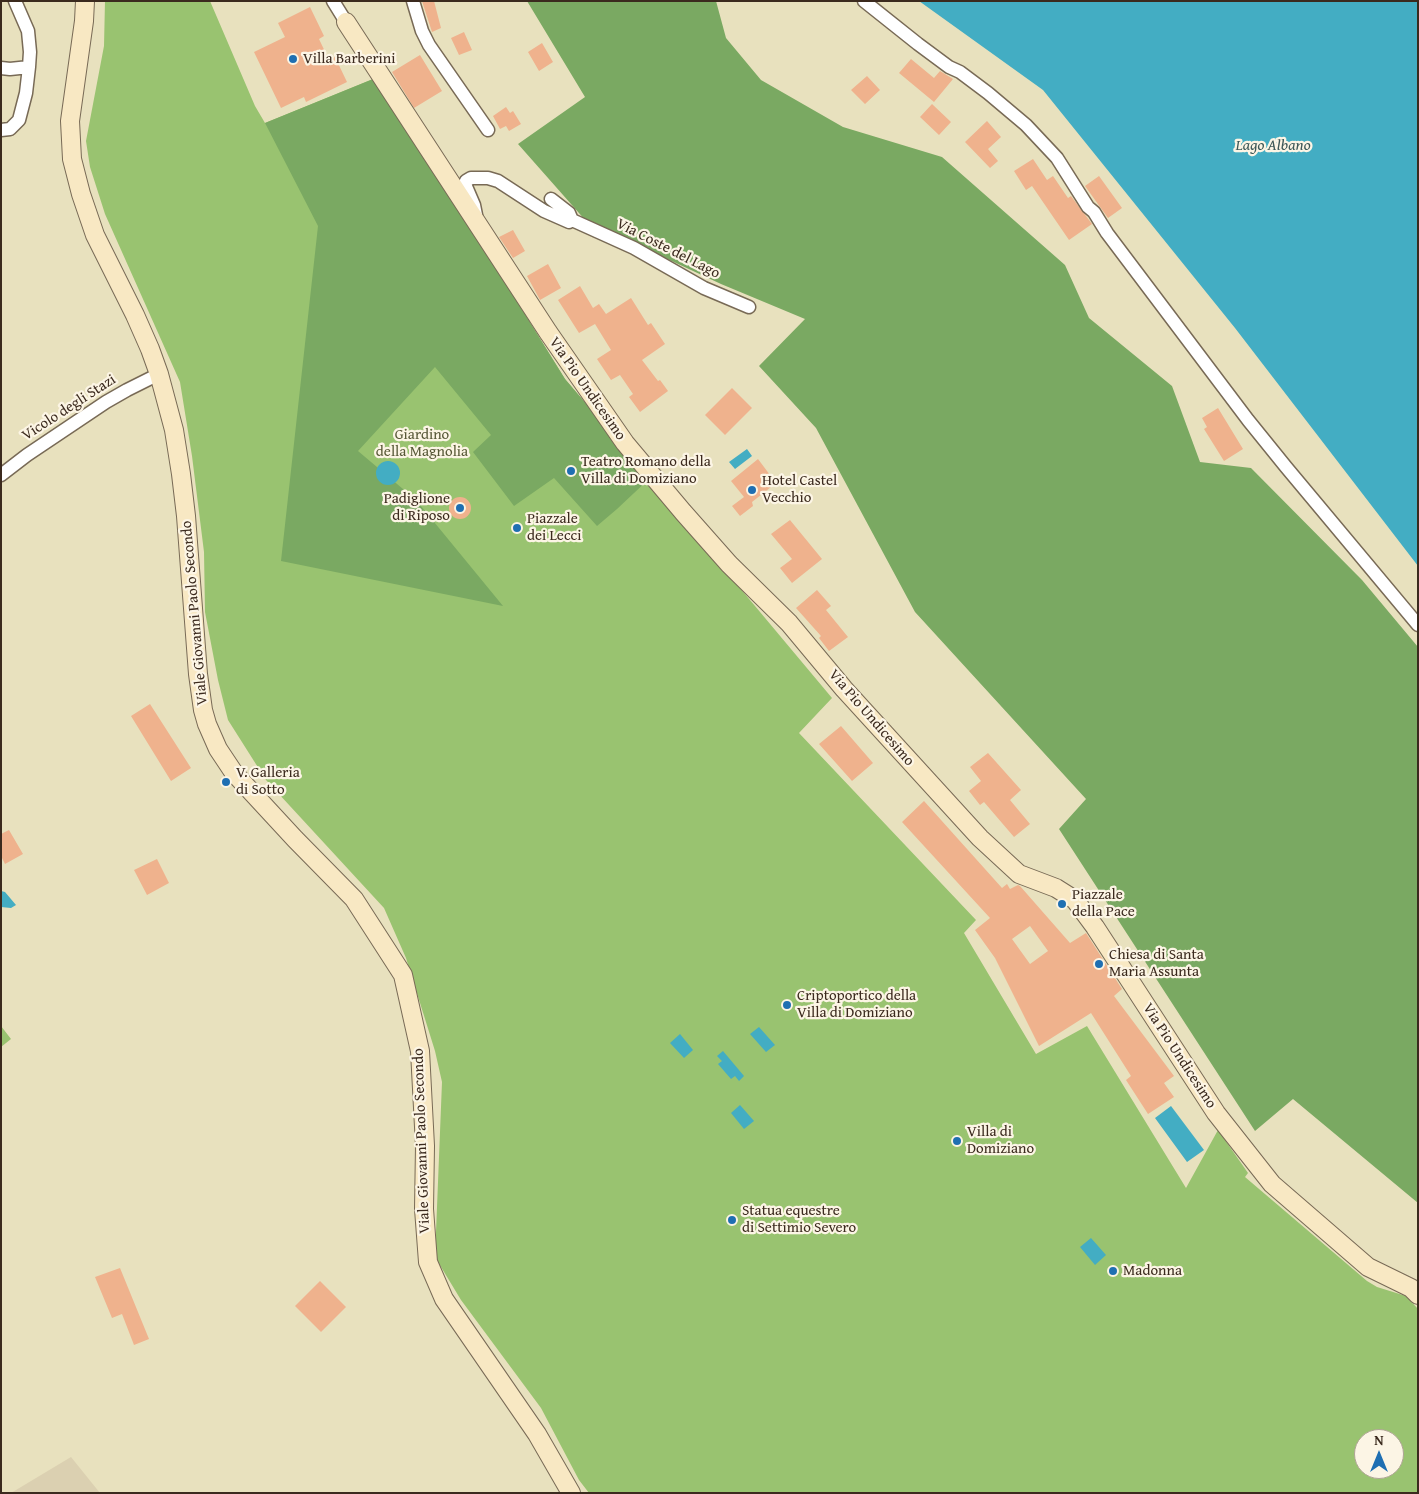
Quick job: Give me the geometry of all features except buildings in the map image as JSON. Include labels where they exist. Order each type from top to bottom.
[{"type":"street","points":[[1,130],[10,129],[19,120],[26,93],[29,67],[28,31],[15,1]]},
{"type":"street","name":"Viale Giovanni Paolo Secondo","points":[[85,1],[70,121],[70,145],[87,213],[95,234],[139,324],[159,374],[178,453],[193,595],[198,674],[207,724],[218,749],[234,773],[294,839],[354,898],[403,975],[420,1051],[425,1146],[424,1208],[428,1262],[444,1299],[537,1434],[571,1493]]},
{"type":"street","points":[[333,1],[346,22]]},
{"type":"street","points":[[414,1],[422,31],[429,45],[488,130]]},
{"type":"street","points":[[864,1],[949,67],[960,72],[988,93],[1026,125],[1057,158],[1084,202],[1094,212],[1107,233],[1243,413],[1286,468],[1418,625]]},
{"type":"street","name":"Via Pio Undicesimo","points":[[346,22],[548,332],[625,443],[683,512],[729,564],[789,623],[844,689],[980,838],[1019,874],[1056,888],[1075,900],[1095,927],[1216,1113],[1272,1184],[1368,1267],[1411,1288],[1418,1295]]},
{"type":"street","points":[[1,68],[29,67]]},
{"type":"street","name":"Via Coste del Lago","points":[[476,220],[474,205],[465,184],[468,179],[478,177],[498,181],[538,208],[569,222],[572,220],[634,248],[704,288],[749,307]]},
{"type":"street","name":"Via Coste del Lago","points":[[551,200],[569,213],[572,220]]},
{"type":"street","name":"Vicolo degli Stazi","points":[[1,474],[26,455],[106,402],[159,374]]},
{"type":"shaded area","points":[[71,1457],[100,1493],[11,1493]]},
{"type":"green space","name":"Giardino della Magnolia","points":[[105,1],[210,1],[255,106],[265,123],[378,77],[565,379],[832,698],[799,733],[976,920],[964,933],[1036,1054],[1087,1026],[1186,1188],[1218,1130],[1248,1173],[1245,1177],[1367,1281],[1377,1287],[1406,1296],[1418,1309],[1418,1493],[589,1493],[579,1480],[541,1408],[461,1300],[435,1257],[442,1082],[435,1051],[406,958],[384,908],[266,780],[228,720],[205,612],[204,552],[192,456],[180,382],[105,214],[90,167],[86,141],[104,46]]},
{"type":"green space","points":[[527,1],[716,1],[726,38],[761,80],[843,127],[942,157],[1065,265],[1089,318],[1172,386],[1200,462],[1251,468],[1362,580],[1418,647],[1418,1203],[1293,1099],[1255,1131],[1059,829],[1086,799],[915,612],[816,428],[759,366],[805,319],[721,284],[586,221],[518,144],[585,97]]},
{"type":"green space","points":[[378,77],[565,379],[650,478],[597,526],[554,478],[514,506],[473,452],[491,435],[435,367],[358,451],[416,500],[503,606],[281,561],[318,226],[265,123]]},
{"type":"green space","points":[[1,1026],[11,1039],[1,1047]]},
{"type":"water","name":"Lago Albano","points":[[919,1],[1418,1],[1418,566],[1235,328],[1043,90]]},
{"type":"water","points":[[747,449],[752,456],[735,469],[729,462]]},
{"type":"water","points":[[388,461],[397,464],[400,473],[397,482],[388,485],[379,482],[376,473],[379,464]]},
{"type":"water","points":[[1,891],[5,892],[16,905],[11,908],[1,907]]},
{"type":"water","points":[[759,1027],[775,1045],[766,1052],[750,1034]]},
{"type":"water","points":[[680,1034],[693,1050],[684,1058],[670,1043]]},
{"type":"water","points":[[723,1051],[744,1076],[739,1081],[735,1076],[731,1079],[718,1064],[722,1061],[717,1056]]},
{"type":"water","points":[[740,1105],[754,1121],[744,1129],[731,1113]]},
{"type":"water","points":[[1171,1106],[1204,1150],[1187,1162],[1155,1118]]},
{"type":"water","points":[[1091,1238],[1106,1255],[1095,1265],[1080,1247]]},
{"type":"place","name":"Villa Barberini","points":[[293,59]]},
{"type":"place","name":"Teatro Romano della Villa di Domiziano","points":[[571,471]]},
{"type":"place","name":"Hotel Castel Vecchio","points":[[752,490]]},
{"type":"place","name":"Padiglione di Riposo","points":[[460,508]]},
{"type":"place","name":"Piazzale dei Lecci","points":[[517,528]]},
{"type":"place","name":"V. Galleria di Sotto","points":[[226,782]]},
{"type":"place","name":"Piazzale della Pace","points":[[1062,904]]},
{"type":"place","name":"Chiesa di Santa Maria Assunta","points":[[1099,964]]},
{"type":"place","name":"Criptoportico della Villa di Domiziano","points":[[787,1005]]},
{"type":"place","name":"Villa di Domiziano","points":[[957,1141]]},
{"type":"place","name":"Statua equestre di Settimio Severo","points":[[732,1220]]},
{"type":"place","name":"Madonna","points":[[1113,1271]]}]
